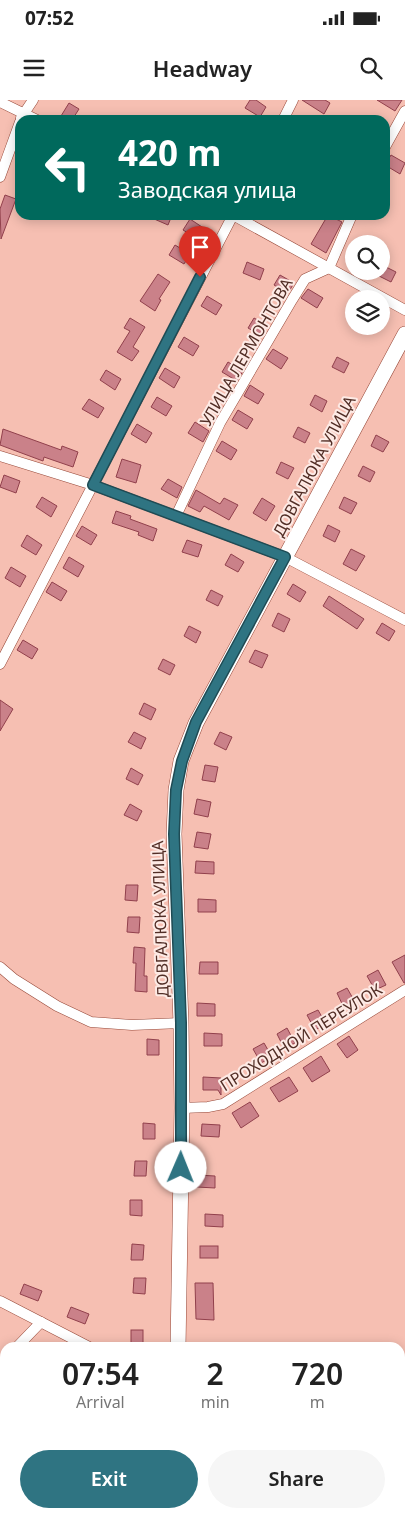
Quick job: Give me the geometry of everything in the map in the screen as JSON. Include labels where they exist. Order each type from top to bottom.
[{"type":"street","points":[[24,115],[33,100]]},
{"type":"street","points":[[285,115],[293,100]]},
{"type":"street","points":[[0,102],[16,115]]},
{"type":"street","points":[[390,138],[405,111]]},
{"type":"street","points":[[0,177],[15,136]]},
{"type":"street","points":[[0,664],[230,220]]},
{"type":"street","points":[[242,220],[405,310]]},
{"type":"street","points":[[329,268],[350,220]]},
{"type":"street","name":"УЛИЦА ЛЕРМОНТОВА","points":[[176,516],[220,423],[292,300],[305,279],[329,268]]},
{"type":"street","name":"ДОВГАЛЮКА УЛИЦА","points":[[178,1342],[182,1108],[174,834],[176,790],[182,761],[196,722],[405,334]]},
{"type":"street","points":[[0,456],[93,485],[285,557],[405,620]]},
{"type":"street","points":[[0,967],[14,979],[57,1006],[91,1022],[132,1025],[181,1023]]},
{"type":"street","name":"ПРОХОДНОЙ ПЕРЕУЛОК","points":[[182,1108],[208,1107],[223,1104],[405,990]]},
{"type":"street","points":[[0,1301],[79,1342]]},
{"type":"street","points":[[22,1342],[41,1322]]},
{"type":"building","points":[[250,100],[256,100],[266,107],[261,115],[257,115],[245,108]]},
{"type":"building","points":[[302,100],[325,100],[330,103],[324,114]]},
{"type":"building","points":[[377,100],[402,100],[395,111]]},
{"type":"building","points":[[69,103],[79,109],[75,115],[62,115]]},
{"type":"building","points":[[391,155],[405,163],[400,174],[390,168]]},
{"type":"building","points":[[5,195],[15,199],[1,239],[0,209]]},
{"type":"building","points":[[156,220],[170,220],[168,225]]},
{"type":"building","points":[[189,220],[205,229],[198,239],[183,230]]},
{"type":"building","points":[[325,220],[338,220],[342,222],[326,253],[311,244]]},
{"type":"building","points":[[175,245],[190,254],[184,264],[169,255]]},
{"type":"building","points":[[247,262],[264,269],[260,280],[243,273]]},
{"type":"building","points":[[390,269],[396,272],[391,282],[387,280],[390,280]]},
{"type":"building","points":[[158,274],[170,282],[159,299],[161,300],[155,311],[140,301]]},
{"type":"building","points":[[280,275],[294,283],[288,293],[274,285]]},
{"type":"building","points":[[308,289],[323,298],[317,308],[301,298]]},
{"type":"building","points":[[207,296],[222,305],[216,315],[201,306]]},
{"type":"building","points":[[130,318],[145,327],[133,347],[139,351],[132,361],[117,352],[130,331],[124,328]]},
{"type":"building","points":[[254,318],[267,325],[260,335],[248,328]]},
{"type":"building","points":[[184,337],[199,346],[193,356],[178,347]]},
{"type":"building","points":[[273,349],[288,358],[281,369],[266,359]]},
{"type":"building","points":[[337,357],[349,363],[344,373],[332,367]]},
{"type":"building","points":[[228,362],[243,371],[237,381],[222,372]]},
{"type":"building","points":[[165,368],[180,377],[174,388],[159,378]]},
{"type":"building","points":[[106,370],[121,379],[115,390],[100,380]]},
{"type":"building","points":[[250,385],[264,394],[258,404],[244,396]]},
{"type":"building","points":[[315,395],[327,401],[322,412],[310,405]]},
{"type":"building","points":[[157,397],[172,406],[166,416],[151,407]]},
{"type":"building","points":[[89,399],[104,408],[98,418],[82,409]]},
{"type":"building","points":[[238,410],[253,419],[247,429],[232,420]]},
{"type":"building","points":[[195,422],[209,431],[203,442],[188,433]]},
{"type":"building","points":[[137,424],[152,433],[146,443],[131,434]]},
{"type":"building","points":[[298,427],[310,433],[305,443],[293,437]]},
{"type":"building","points":[[3,429],[61,450],[62,446],[78,452],[73,467],[44,457],[43,461],[0,445]]},
{"type":"building","points":[[376,435],[389,442],[383,452],[371,446]]},
{"type":"building","points":[[222,441],[237,450],[231,460],[216,451]]},
{"type":"building","points":[[122,459],[141,465],[136,483],[116,477]]},
{"type":"building","points":[[281,462],[294,468],[288,479],[276,473]]},
{"type":"building","points":[[363,466],[375,472],[370,482],[358,476]]},
{"type":"building","points":[[4,475],[20,481],[16,493],[0,487]]},
{"type":"building","points":[[168,479],[182,487],[177,498],[161,489]]},
{"type":"building","points":[[196,490],[220,504],[224,498],[238,505],[229,520],[204,506],[200,512],[188,506]]},
{"type":"building","points":[[42,497],[57,506],[51,517],[36,507]]},
{"type":"building","points":[[344,497],[357,503],[351,514],[339,508]]},
{"type":"building","points":[[262,498],[275,506],[266,521],[253,513]]},
{"type":"building","points":[[116,511],[131,516],[130,519],[157,529],[153,541],[138,535],[139,532],[112,523]]},
{"type":"building","points":[[328,525],[340,531],[335,542],[323,536]]},
{"type":"building","points":[[82,526],[97,535],[91,545],[76,536]]},
{"type":"building","points":[[27,535],[42,545],[36,555],[21,546]]},
{"type":"building","points":[[187,540],[202,545],[198,557],[182,552]]},
{"type":"building","points":[[351,549],[365,556],[356,571],[343,564]]},
{"type":"building","points":[[231,554],[244,562],[238,572],[225,565]]},
{"type":"building","points":[[69,557],[84,566],[78,577],[63,568]]},
{"type":"building","points":[[11,567],[26,576],[20,587],[5,578]]},
{"type":"building","points":[[52,582],[67,591],[61,601],[46,592]]},
{"type":"building","points":[[293,584],[306,592],[300,602],[287,594]]},
{"type":"building","points":[[211,590],[223,596],[218,606],[206,600]]},
{"type":"building","points":[[329,596],[364,619],[357,629],[323,606]]},
{"type":"building","points":[[278,613],[290,619],[284,632],[272,626]]},
{"type":"building","points":[[382,623],[395,631],[389,641],[376,633]]},
{"type":"building","points":[[189,626],[201,632],[196,643],[184,636]]},
{"type":"building","points":[[23,640],[38,649],[32,659],[17,650]]},
{"type":"building","points":[[255,650],[268,655],[262,668],[249,662]]},
{"type":"building","points":[[163,659],[175,665],[170,675],[158,669]]},
{"type":"building","points":[[0,700],[13,709],[0,731]]},
{"type":"building","points":[[144,703],[156,709],[151,720],[139,714]]},
{"type":"building","points":[[134,732],[146,738],[141,749],[128,742]]},
{"type":"building","points":[[220,732],[232,737],[226,750],[214,744]]},
{"type":"building","points":[[205,765],[218,767],[215,782],[202,780]]},
{"type":"building","points":[[131,768],[143,775],[138,785],[126,779]]},
{"type":"building","points":[[197,799],[211,802],[208,817],[194,814]]},
{"type":"building","points":[[130,804],[142,811],[137,821],[124,815]]},
{"type":"building","points":[[197,832],[211,834],[208,849],[194,847]]},
{"type":"building","points":[[196,861],[214,862],[214,874],[195,873]]},
{"type":"building","points":[[126,885],[138,885],[137,901],[125,900]]},
{"type":"building","points":[[198,899],[216,900],[216,912],[198,912]]},
{"type":"building","points":[[128,917],[140,917],[139,933],[127,932]]},
{"type":"building","points":[[134,947],[145,948],[144,976],[147,976],[147,992],[135,991],[136,963],[133,963]]},
{"type":"building","points":[[405,955],[405,983],[404,983],[392,962]]},
{"type":"building","points":[[200,962],[218,962],[218,974],[199,974]]},
{"type":"building","points":[[378,970],[386,985],[375,990],[367,976]]},
{"type":"building","points":[[347,988],[355,1002],[344,1008],[337,993]]},
{"type":"building","points":[[197,1003],[215,1004],[215,1016],[197,1016]]},
{"type":"building","points":[[318,1010],[326,1024],[315,1030],[307,1015]]},
{"type":"building","points":[[287,1028],[295,1043],[284,1048],[277,1034]]},
{"type":"building","points":[[204,1033],[222,1034],[222,1046],[204,1046]]},
{"type":"building","points":[[349,1036],[358,1050],[347,1058],[337,1044]]},
{"type":"building","points":[[147,1039],[159,1040],[159,1055],[147,1055]]},
{"type":"building","points":[[264,1043],[272,1057],[261,1063],[253,1049]]},
{"type":"building","points":[[321,1056],[330,1071],[312,1082],[303,1068]]},
{"type":"building","points":[[203,1077],[221,1078],[221,1095],[218,1090],[203,1090]]},
{"type":"building","points":[[289,1077],[298,1091],[279,1102],[270,1088]]},
{"type":"building","points":[[250,1102],[259,1116],[241,1128],[232,1113]]},
{"type":"building","points":[[143,1123],[155,1124],[155,1139],[143,1139]]},
{"type":"building","points":[[202,1124],[220,1125],[219,1137],[201,1136]]},
{"type":"building","points":[[135,1161],[147,1161],[146,1176],[134,1176]]},
{"type":"building","points":[[197,1175],[215,1176],[215,1188],[197,1187]]},
{"type":"building","points":[[130,1200],[142,1200],[142,1216],[130,1215]]},
{"type":"building","points":[[205,1214],[223,1215],[223,1227],[205,1226]]},
{"type":"building","points":[[132,1244],[144,1245],[143,1260],[131,1260]]},
{"type":"building","points":[[200,1246],[218,1246],[218,1258],[200,1258]]},
{"type":"building","points":[[134,1278],[146,1278],[145,1294],[133,1293]]},
{"type":"building","points":[[195,1283],[213,1283],[214,1320],[196,1319]]},
{"type":"building","points":[[24,1284],[42,1291],[38,1301],[20,1294]]},
{"type":"building","points":[[71,1307],[89,1314],[85,1324],[67,1317]]},
{"type":"building","points":[[131,1330],[143,1330],[143,1342],[131,1342]]},
{"type":"route","points":[[181,1168],[181,1023],[174,834],[176,790],[182,761],[196,722],[285,557],[93,485],[200,277]]}]
